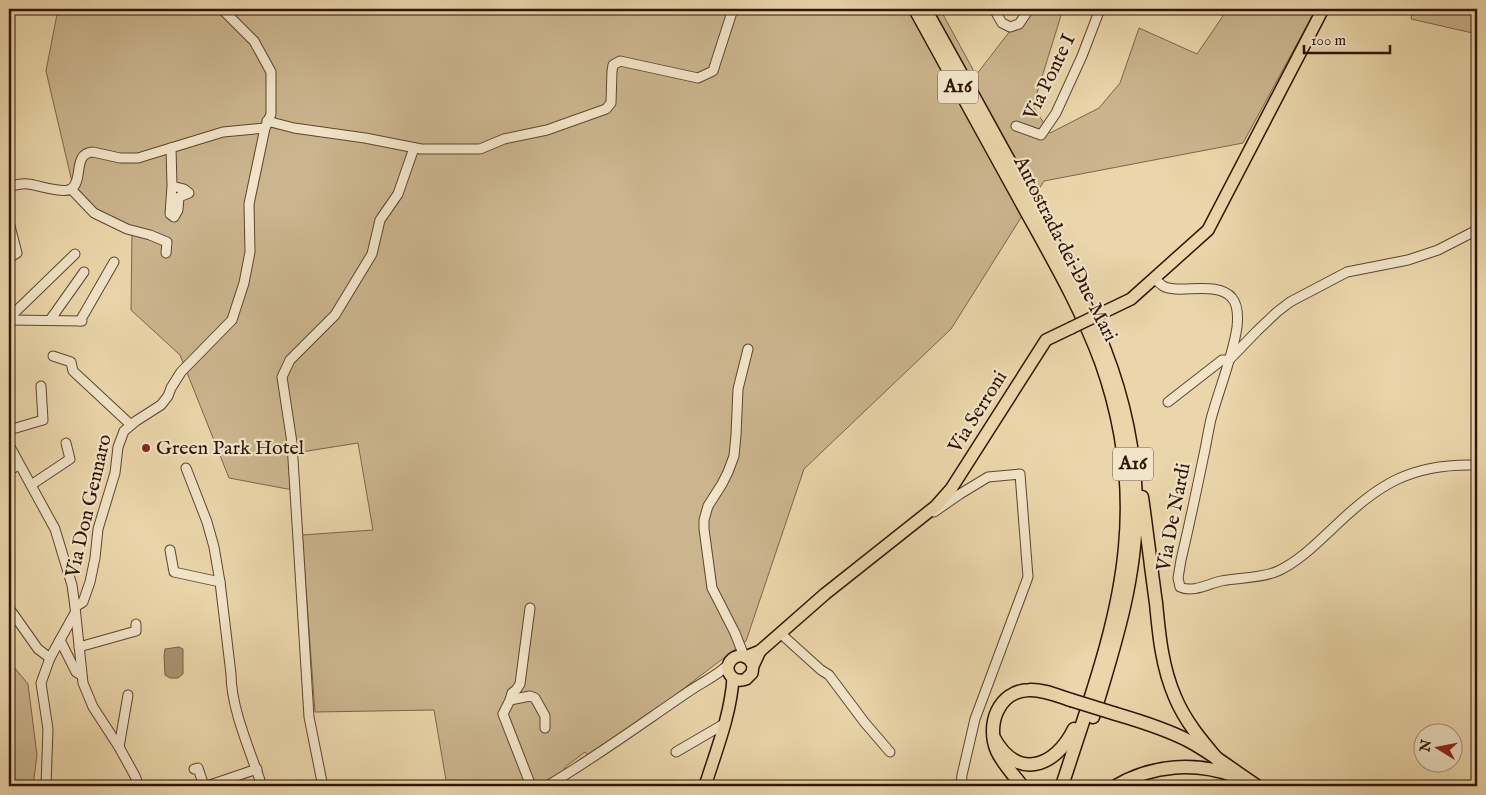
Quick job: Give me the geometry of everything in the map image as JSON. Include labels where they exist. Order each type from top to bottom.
[{"type":"highway","name":"Autostrada dei Due Mari","points":[[915,9],[1088,308],[1109,359],[1123,404],[1130,436],[1135,478],[1135,530],[1131,569],[1123,613],[1110,662],[1071,786]]},
{"type":"highway","name":"Autostrada dei Due Mari","points":[[926,9],[1079,311],[1101,362],[1120,430],[1126,479],[1126,530],[1122,568],[1108,635],[1062,786]]},
{"type":"highway","points":[[1088,308],[1114,358],[1127,402],[1136,452],[1160,638],[1167,675],[1174,696],[1193,730],[1218,760]]},
{"type":"highway","points":[[994,738],[1010,758],[1028,764],[1045,761],[1057,754],[1066,744],[1074,730],[1085,697],[1122,568]]},
{"type":"highway","points":[[1022,786],[998,753],[993,724],[996,712],[1002,702],[1013,694],[1024,690],[1034,690],[1071,700],[1176,735],[1197,746],[1255,785]]},
{"type":"highway","points":[[1116,786],[1144,773],[1182,767],[1212,769],[1255,785]]},
{"type":"main road","name":"Via Serroni","points":[[706,786],[732,693],[737,665],[760,651],[825,594],[939,506],[1046,340],[1131,299],[1208,230],[1323,9]]},
{"type":"street","name":"Via Don Gennaro","points":[[46,786],[48,729],[41,683],[50,658],[75,610],[83,602],[90,582],[98,529],[115,474],[118,447],[124,431],[161,405],[168,396],[180,372],[232,320],[244,283],[250,252],[249,204],[266,124],[271,114],[271,72],[254,42],[222,9]]},
{"type":"street","points":[[9,187],[25,183],[66,191],[76,184],[80,162],[86,153],[93,152],[120,158],[138,158],[223,132],[266,124],[365,138],[421,149],[480,149],[504,139],[546,130],[606,109],[611,103],[613,65],[620,61],[698,78],[713,71],[733,9]]},
{"type":"street","points":[[994,9],[1002,23],[1010,27],[1019,24],[1029,9]]},
{"type":"street","name":"Via Ponte I","points":[[1016,126],[1041,135],[1056,112],[1068,88],[1100,9]]},
{"type":"street","points":[[172,148],[172,186]]},
{"type":"street","points":[[325,786],[322,782],[309,717],[292,443],[282,377],[290,360],[335,315],[372,254],[380,220],[398,194],[414,148]]},
{"type":"street","points":[[71,189],[94,213],[127,230],[150,235],[167,242],[166,253]]},
{"type":"street","points":[[9,222],[17,253],[9,258]]},
{"type":"street","points":[[1168,402],[1222,360],[1229,360],[1257,331],[1290,302],[1347,272],[1408,260],[1430,253],[1477,230]]},
{"type":"street","points":[[9,319],[75,254]]},
{"type":"street","points":[[9,319],[81,321],[114,262]]},
{"type":"street","points":[[50,320],[84,272]]},
{"type":"street","name":"Via De Nardi","points":[[1155,278],[1163,286],[1170,288],[1219,290],[1231,296],[1235,302],[1238,314],[1237,327],[1229,360],[1210,421],[1178,578],[1180,587],[1196,588],[1221,581],[1277,572],[1311,549],[1368,496],[1396,479],[1425,469],[1454,465],[1477,465]]},
{"type":"street","points":[[547,786],[625,737],[689,691],[737,665],[735,633],[712,588],[704,520],[708,506],[722,484],[734,456],[738,389],[748,349]]},
{"type":"street","points":[[54,356],[72,362],[73,371],[132,425]]},
{"type":"street","points":[[9,430],[42,420],[41,386]]},
{"type":"street","points":[[31,485],[70,459],[66,443]]},
{"type":"street","points":[[9,445],[55,530],[72,585],[83,683],[93,707],[119,747],[139,786]]},
{"type":"street","points":[[9,470],[19,465]]},
{"type":"street","points":[[186,468],[207,522],[214,547],[232,674],[231,689],[262,786]]},
{"type":"street","points":[[939,506],[988,477],[1020,474],[1028,577],[974,719],[961,786]]},
{"type":"street","points":[[170,550],[174,572],[220,582]]},
{"type":"street","points":[[9,608],[38,649],[50,658]]},
{"type":"street","points":[[530,608],[521,678],[518,688],[512,693],[503,717],[531,786]]},
{"type":"street","points":[[79,647],[136,631],[136,624]]},
{"type":"street","points":[[66,630],[71,628],[78,630]]},
{"type":"street","points":[[780,633],[829,675],[865,723],[890,752]]},
{"type":"street","points":[[60,640],[76,672],[81,675]]},
{"type":"street","points":[[119,747],[128,695]]},
{"type":"street","points":[[510,700],[530,696],[535,698],[545,716],[545,728]]},
{"type":"street","points":[[676,752],[724,724]]},
{"type":"street","points":[[194,769],[198,768],[205,786],[257,769]]},
{"type":"shaded area","points":[[58,9],[940,9],[976,75],[1027,9],[1063,9],[1033,106],[1050,133],[1099,108],[1120,83],[1139,28],[1197,54],[1223,16],[1214,9],[1316,9],[1243,143],[1044,181],[951,329],[804,469],[746,641],[637,724],[589,757],[585,752],[565,767],[563,775],[543,786],[447,786],[434,710],[315,712],[302,535],[373,530],[358,443],[295,453],[293,490],[229,478],[180,355],[131,310],[132,232],[76,199],[46,71]]},
{"type":"shaded area","points":[[1413,9],[1477,9],[1477,34],[1411,19]]},
{"type":"shaded area","points":[[179,647],[183,649],[183,674],[178,678],[170,678],[165,675],[165,649]]},
{"type":"shaded area","points":[[9,661],[28,684],[37,755],[33,786],[9,786]]},
{"type":"place","name":"Green Park Hotel","points":[[146,448]]}]
